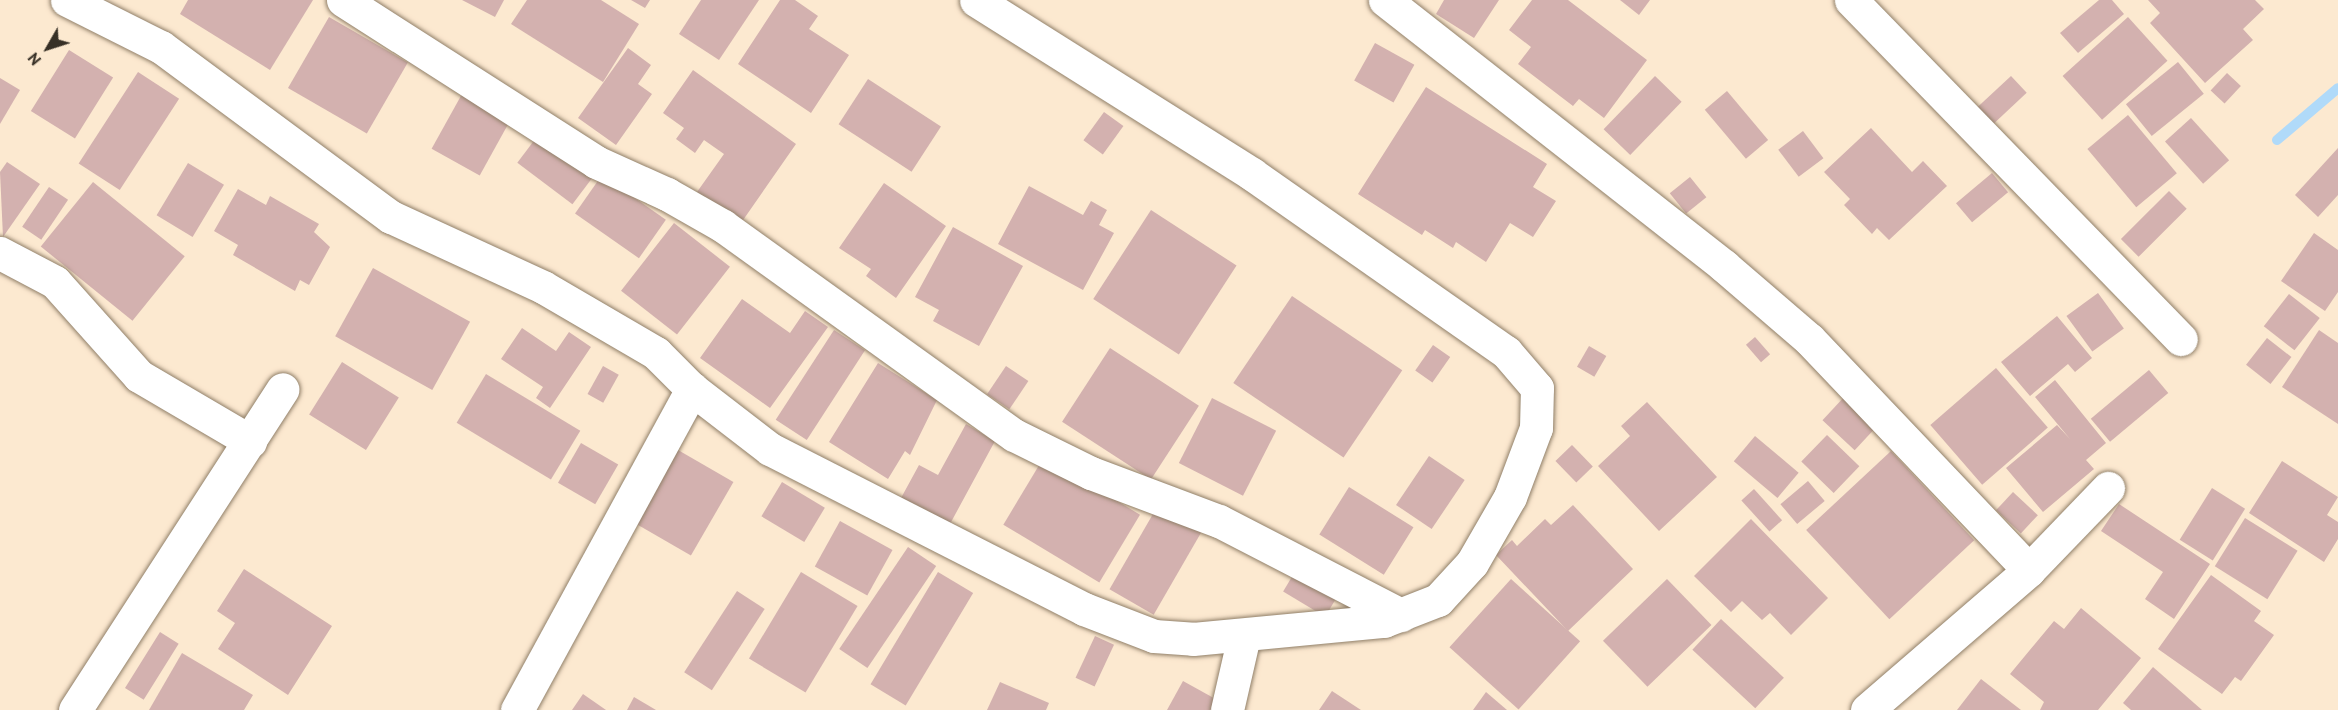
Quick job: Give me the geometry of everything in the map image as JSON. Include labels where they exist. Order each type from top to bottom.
[{"type":"street","points":[[67,0],[161,47],[391,217],[560,296],[656,353],[692,389],[770,449],[1084,609],[1154,636],[1244,636],[1384,621],[1438,600],[1472,563],[1514,487],[1536,428],[1537,388],[1506,352],[1252,174],[976,0]]},
{"type":"street","points":[[343,0],[589,158],[667,194],[723,226],[1014,435],[1091,473],[1219,522],[1401,615]]},
{"type":"street","points":[[1384,0],[1706,251],[1809,339],[2030,570]]},
{"type":"street","points":[[1851,0],[2181,339]]},
{"type":"street","points":[[0,253],[55,282],[139,376],[250,441]]},
{"type":"street","points":[[75,710],[283,389]]},
{"type":"street","points":[[517,710],[692,389]]},
{"type":"street","points":[[1867,710],[2030,570],[2108,488]]},
{"type":"street","points":[[1227,710],[1244,636]]},
{"type":"building","points":[[188,0],[313,0],[270,70],[180,14]]},
{"type":"building","points":[[462,0],[504,0],[495,17]]},
{"type":"building","points":[[527,0],[601,0],[639,24],[603,82],[511,24]]},
{"type":"building","points":[[631,0],[650,0],[645,8]]},
{"type":"building","points":[[701,0],[759,0],[719,60],[679,34]]},
{"type":"building","points":[[780,0],[795,0],[818,16],[809,29],[849,55],[811,113],[738,64]]},
{"type":"building","points":[[1444,0],[1499,0],[1474,38],[1436,14]]},
{"type":"building","points":[[1532,0],[1568,0],[1647,60],[1604,118],[1579,99],[1573,106],[1518,64],[1531,47],[1509,30]]},
{"type":"building","points":[[1620,0],[1650,0],[1639,15]]},
{"type":"building","points":[[2099,0],[2112,0],[2124,14],[2078,53],[2060,33]]},
{"type":"building","points":[[2148,0],[2255,0],[2264,9],[2243,29],[2253,40],[2205,83],[2150,23],[2160,13]]},
{"type":"building","points":[[329,17],[408,62],[367,134],[288,88]]},
{"type":"building","points":[[2128,17],[2167,61],[2102,120],[2063,76]]},
{"type":"building","points":[[1375,43],[1414,65],[1394,102],[1354,81]]},
{"type":"building","points":[[628,48],[651,65],[638,84],[652,94],[616,145],[578,118]]},
{"type":"building","points":[[69,50],[113,78],[75,139],[31,111]]},
{"type":"building","points":[[2178,62],[2204,94],[2152,136],[2126,104]]},
{"type":"building","points":[[693,70],[796,144],[741,223],[697,192],[724,154],[704,140],[695,153],[676,139],[684,128],[663,113]]},
{"type":"building","points":[[138,72],[179,99],[120,190],[79,163]]},
{"type":"building","points":[[2227,73],[2241,86],[2225,104],[2211,91]]},
{"type":"building","points":[[1655,76],[1682,102],[1630,155],[1604,129]]},
{"type":"building","points":[[2011,76],[2027,93],[1993,124],[1977,107]]},
{"type":"building","points":[[0,78],[20,90],[0,124]]},
{"type":"building","points":[[868,79],[941,126],[912,172],[839,124]]},
{"type":"building","points":[[467,85],[515,112],[480,176],[432,149]]},
{"type":"building","points":[[1426,87],[1547,164],[1533,187],[1556,201],[1533,237],[1510,223],[1486,262],[1456,242],[1453,248],[1425,230],[1422,235],[1358,194]]},
{"type":"building","points":[[1727,91],[1768,140],[1746,159],[1705,110]]},
{"type":"building","points":[[1104,112],[1123,126],[1103,154],[1083,140]]},
{"type":"building","points":[[2128,115],[2177,173],[2136,207],[2087,149]]},
{"type":"building","points":[[2191,118],[2229,160],[2203,184],[2165,141]]},
{"type":"building","points":[[1871,128],[1912,172],[1923,161],[1947,186],[1889,240],[1877,228],[1872,234],[1844,205],[1850,199],[1824,172]]},
{"type":"building","points":[[542,130],[597,172],[572,204],[517,163]]},
{"type":"building","points":[[1803,131],[1823,158],[1799,177],[1778,150]]},
{"type":"building","points":[[2338,148],[2338,195],[2318,217],[2295,195]]},
{"type":"building","points":[[7,162],[40,184],[3,237],[0,172]]},
{"type":"building","points":[[188,163],[224,185],[193,237],[157,215]]},
{"type":"building","points":[[1992,173],[2008,192],[1972,222],[1956,203]]},
{"type":"building","points":[[602,175],[666,220],[639,258],[575,214]]},
{"type":"building","points":[[1690,177],[1706,197],[1686,214],[1670,193]]},
{"type":"building","points":[[93,182],[185,256],[132,321],[41,247]]},
{"type":"building","points":[[884,183],[946,226],[896,298],[866,276],[871,269],[839,248]]},
{"type":"building","points":[[1029,186],[1083,215],[1091,201],[1107,210],[1099,225],[1114,233],[1083,290],[998,244]]},
{"type":"building","points":[[49,187],[68,200],[41,240],[22,227]]},
{"type":"building","points":[[238,189],[266,205],[270,196],[319,224],[314,232],[330,247],[309,285],[300,280],[295,291],[233,255],[238,245],[214,231]]},
{"type":"building","points":[[2169,191],[2187,209],[2139,257],[2121,239]]},
{"type":"building","points":[[1151,210],[1237,266],[1179,354],[1093,299]]},
{"type":"building","points":[[674,223],[730,267],[677,334],[621,291]]},
{"type":"building","points":[[953,227],[1023,266],[979,346],[933,321],[939,310],[915,297]]},
{"type":"building","points":[[2314,233],[2338,250],[2338,292],[2325,311],[2281,281]]},
{"type":"building","points":[[373,268],[470,322],[432,390],[335,336]]},
{"type":"building","points":[[2098,293],[2124,329],[2092,352],[2066,316]]},
{"type":"building","points":[[2289,294],[2320,318],[2294,350],[2264,326]]},
{"type":"building","points":[[1292,296],[1402,370],[1344,457],[1233,383]]},
{"type":"building","points":[[742,299],[790,333],[805,311],[828,327],[770,408],[700,358]]},
{"type":"building","points":[[2057,316],[2092,358],[2075,372],[2068,364],[2030,396],[2001,362]]},
{"type":"building","points":[[522,328],[556,351],[569,332],[591,347],[550,408],[536,398],[543,387],[501,359]]},
{"type":"building","points":[[834,330],[865,350],[807,440],[776,420]]},
{"type":"building","points":[[2319,330],[2338,343],[2338,424],[2282,387]]},
{"type":"building","points":[[1755,337],[1770,354],[1761,362],[1746,345]]},
{"type":"building","points":[[2267,338],[2291,357],[2270,384],[2246,365]]},
{"type":"building","points":[[1433,345],[1450,357],[1432,382],[1415,370]]},
{"type":"building","points":[[1589,346],[1606,356],[1594,377],[1577,367]]},
{"type":"building","points":[[1110,348],[1199,406],[1151,480],[1062,422]]},
{"type":"building","points":[[342,362],[399,398],[366,450],[309,415]]},
{"type":"building","points":[[878,363],[937,400],[910,455],[905,451],[888,479],[829,442]]},
{"type":"building","points":[[603,366],[619,375],[603,403],[587,394]]},
{"type":"building","points":[[1006,366],[1028,381],[1009,409],[987,394]]},
{"type":"building","points":[[1996,368],[2048,428],[1982,485],[1930,425]]},
{"type":"building","points":[[2149,370],[2168,393],[2110,442],[2091,419]]},
{"type":"building","points":[[486,374],[580,431],[551,480],[457,423]]},
{"type":"building","points":[[2055,380],[2106,443],[2086,460],[2094,469],[2043,512],[2006,468],[2057,425],[2070,439],[2035,397]]},
{"type":"building","points":[[1845,396],[1877,426],[1855,450],[1822,420]]},
{"type":"building","points":[[1212,398],[1276,431],[1243,496],[1179,463]]},
{"type":"building","points":[[1647,402],[1717,477],[1659,531],[1598,466],[1630,436],[1621,426]]},
{"type":"building","points":[[966,424],[995,441],[950,524],[901,498],[919,465],[938,475]]},
{"type":"building","points":[[1827,435],[1859,466],[1834,493],[1801,462]]},
{"type":"building","points":[[1755,436],[1799,473],[1777,498],[1734,461]]},
{"type":"building","points":[[581,443],[618,464],[595,504],[558,483]]},
{"type":"building","points":[[1572,445],[1593,467],[1576,483],[1555,461]]},
{"type":"building","points":[[678,450],[733,482],[691,556],[636,524]]},
{"type":"building","points":[[1891,451],[1974,540],[1889,619],[1806,530]]},
{"type":"building","points":[[1429,456],[1465,480],[1432,529],[1396,505]]},
{"type":"building","points":[[1044,457],[1140,515],[1099,582],[1003,525]]},
{"type":"building","points":[[2282,461],[2338,497],[2327,515],[2338,522],[2338,539],[2324,562],[2249,513]]},
{"type":"building","points":[[1808,481],[1825,501],[1797,524],[1780,504]]},
{"type":"building","points":[[782,482],[825,508],[804,542],[761,516]]},
{"type":"building","points":[[1349,487],[1413,527],[1384,575],[1319,534]]},
{"type":"building","points":[[2212,488],[2245,509],[2213,560],[2180,540]]},
{"type":"building","points":[[1754,489],[1782,520],[1769,532],[1741,500]]},
{"type":"building","points":[[2013,492],[2038,515],[2021,533],[1996,510]]},
{"type":"building","points":[[2119,504],[2210,564],[2174,619],[2145,599],[2163,572],[2101,531]]},
{"type":"building","points":[[1573,505],[1633,569],[1568,631],[1496,555],[1512,540],[1517,546],[1545,519],[1551,525]]},
{"type":"building","points":[[1157,507],[1201,532],[1154,615],[1110,589]]},
{"type":"building","points":[[2245,518],[2298,551],[2267,599],[2215,566]]},
{"type":"building","points":[[1751,519],[1828,598],[1791,635],[1770,613],[1762,620],[1742,601],[1731,612],[1694,576]]},
{"type":"building","points":[[840,521],[892,550],[867,596],[815,566]]},
{"type":"building","points":[[908,547],[936,566],[867,668],[839,649]]},
{"type":"building","points":[[244,569],[332,626],[288,695],[218,649],[235,623],[217,611]]},
{"type":"building","points":[[1296,570],[1338,595],[1325,617],[1283,591]]},
{"type":"building","points":[[801,572],[858,606],[806,693],[749,659]]},
{"type":"building","points":[[938,572],[973,593],[906,705],[871,684]]},
{"type":"building","points":[[2211,575],[2261,611],[2254,621],[2274,635],[2241,681],[2235,677],[2222,694],[2158,649]]},
{"type":"building","points":[[1511,579],[1580,641],[1519,710],[1449,647]]},
{"type":"building","points":[[1667,579],[1711,625],[1647,687],[1603,641]]},
{"type":"building","points":[[737,591],[765,609],[712,690],[684,672]]},
{"type":"building","points":[[2081,608],[2141,658],[2098,710],[2040,710],[2044,702],[2010,674],[2054,621],[2064,629]]},
{"type":"building","points":[[1721,619],[1784,678],[1755,708],[1692,650]]},
{"type":"building","points":[[160,632],[179,644],[144,700],[125,688]]},
{"type":"building","points":[[1095,636],[1114,645],[1095,687],[1076,678]]},
{"type":"building","points":[[182,653],[253,695],[244,710],[149,710]]},
{"type":"building","points":[[2153,667],[2202,710],[2131,710],[2123,703]]},
{"type":"building","points":[[1981,679],[2021,710],[1957,710]]},
{"type":"building","points":[[1183,681],[1221,702],[1216,710],[1167,710]]},
{"type":"building","points":[[1000,682],[1049,703],[1046,710],[987,710]]},
{"type":"building","points":[[1332,691],[1361,710],[1319,710]]},
{"type":"building","points":[[1486,692],[1507,710],[1473,710]]},
{"type":"building","points":[[583,694],[606,710],[572,710]]},
{"type":"building","points":[[634,697],[656,710],[627,710]]},
{"type":"waterway","points":[[2277,140],[2338,88]]}]
